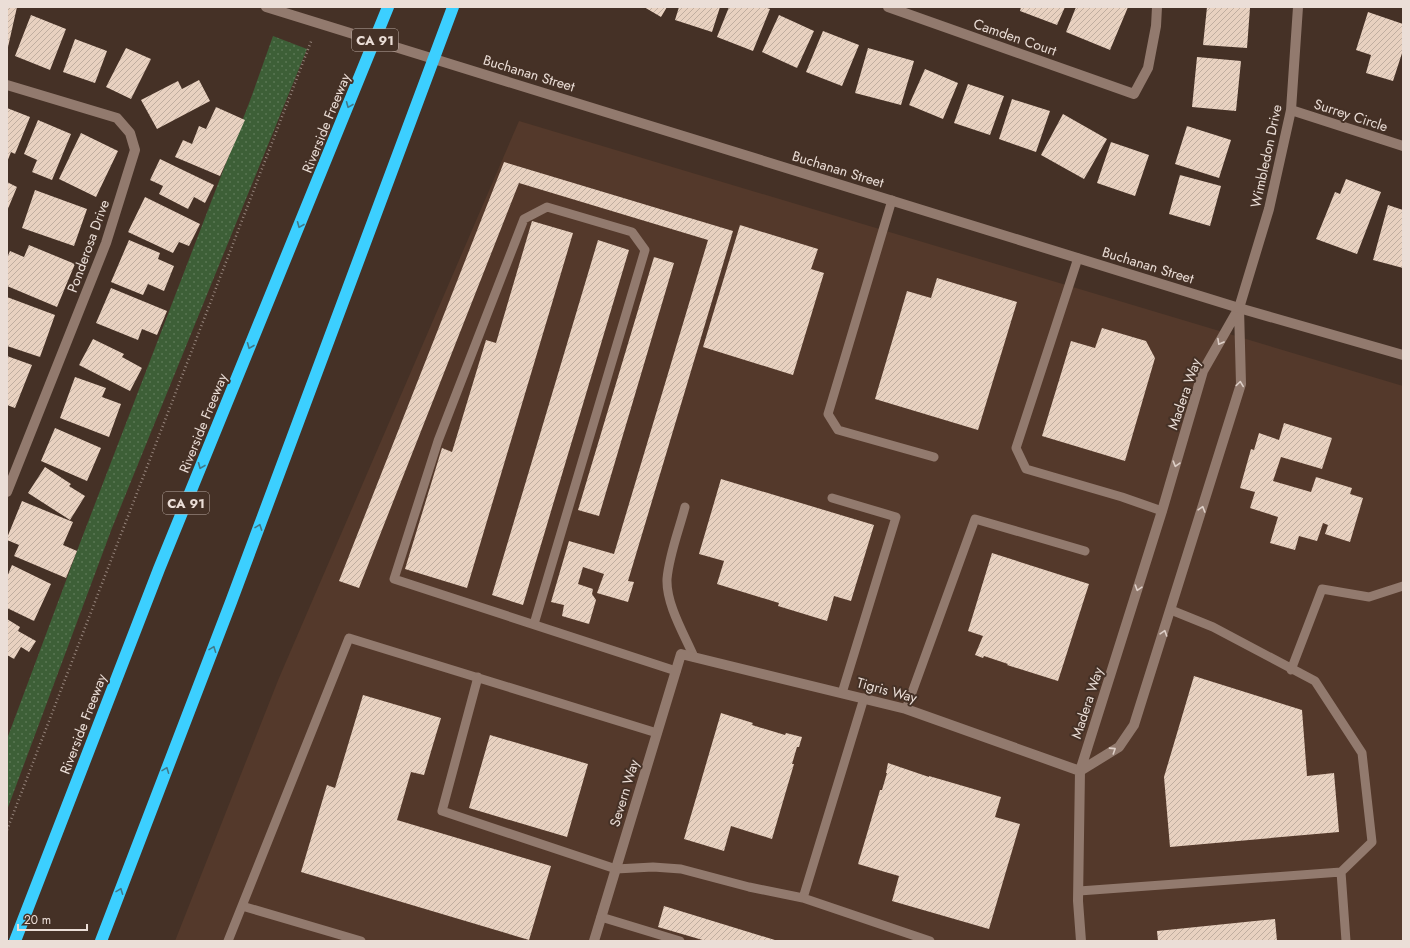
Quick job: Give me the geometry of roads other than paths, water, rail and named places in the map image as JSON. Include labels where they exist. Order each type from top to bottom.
[{"type":"highway","name":"Riverside Freeway","points":[[15,941],[159,569],[388,7]]},
{"type":"highway","points":[[101,941],[231,602],[452,7]]},
{"type":"street","name":"Buchanan Street","points":[[266,7],[1239,308],[1403,355]]},
{"type":"street","name":"Camden Court","points":[[888,7],[1134,94],[1148,68],[1156,26],[1157,7]]},
{"type":"street","name":"Wimbledon Drive","points":[[1239,308],[1269,209],[1291,110],[1298,7]]},
{"type":"street","name":"Ponderosa Drive","points":[[7,85],[117,118],[130,133],[135,150],[106,243],[7,492]]},
{"type":"street","name":"Surrey Circle","points":[[1291,110],[1403,146]]},
{"type":"street","name":"Madera Way","points":[[1081,941],[1078,902],[1080,771],[1162,510],[1203,371],[1239,308]]},
{"type":"street","points":[[1080,771],[1119,747],[1134,725],[1241,384],[1239,308]]},
{"type":"street","name":"Tigris Way","points":[[681,654],[906,709],[1080,771]]},
{"type":"street","name":"Severn Way","points":[[594,941],[681,654]]},
{"type":"lane","points":[[892,200],[828,414],[838,430],[934,457]]},
{"type":"lane","points":[[534,624],[645,250],[632,232],[547,207],[524,219],[438,441],[394,579],[676,671]]},
{"type":"lane","points":[[1078,258],[1016,448],[1026,470],[1162,510]]},
{"type":"lane","points":[[832,498],[896,517],[842,693]]},
{"type":"lane","points":[[685,507],[669,565],[667,580],[675,614],[694,657]]},
{"type":"lane","points":[[906,709],[975,519],[1085,551]]},
{"type":"lane","points":[[1291,670],[1322,589],[1369,598],[1403,586]]},
{"type":"lane","points":[[1079,891],[1341,872],[1372,842],[1362,753],[1315,681],[1291,670],[1213,628],[1171,610]]},
{"type":"lane","points":[[228,941],[349,638],[657,733]]},
{"type":"lane","points":[[478,677],[442,811],[616,869],[653,867],[681,869],[749,887],[803,898],[930,941]]},
{"type":"lane","points":[[803,898],[864,698]]},
{"type":"lane","points":[[1341,872],[1346,941]]},
{"type":"lane","points":[[242,906],[361,941]]},
{"type":"lane","points":[[601,917],[680,941]]}]
